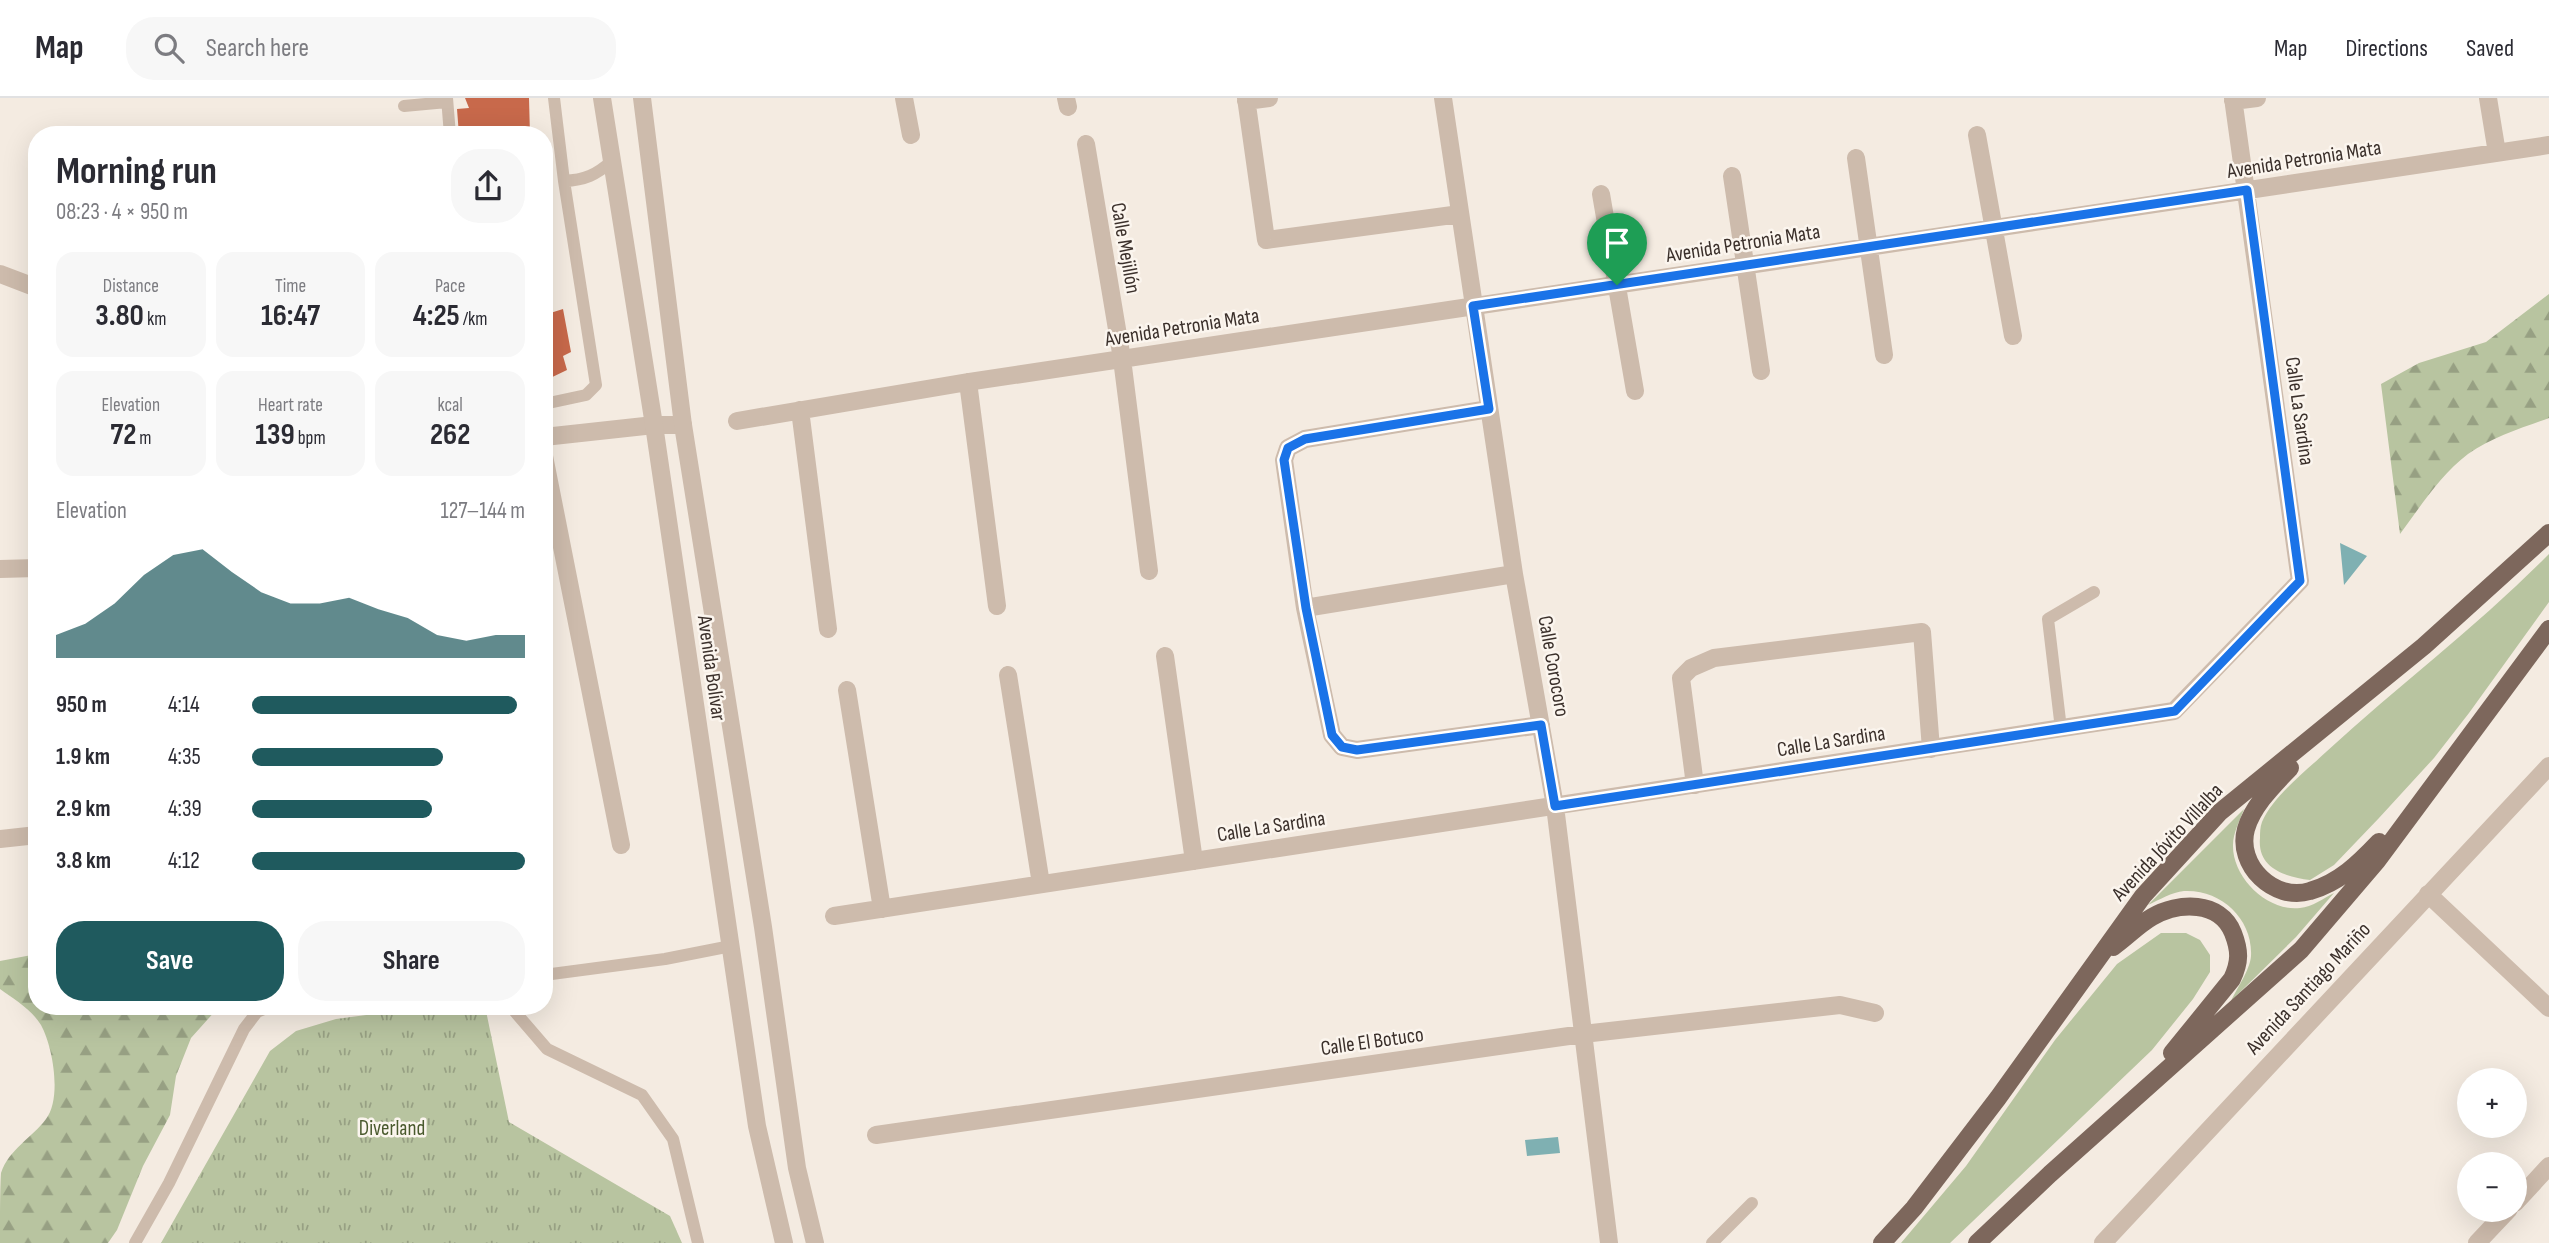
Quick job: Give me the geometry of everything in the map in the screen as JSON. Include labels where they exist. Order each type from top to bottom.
[{"type":"main road","name":"Avenida Jóvito Villalba","points":[[1882,1243],[1914,1208],[2143,896],[2220,812],[2424,646],[2549,533]]},
{"type":"main road","points":[[1983,1239],[2131,1101],[2301,950],[2377,861],[2549,629]]},
{"type":"main road","points":[[2352,706],[2272,786],[2256,808],[2246,829],[2246,853],[2252,869],[2262,880],[2276,889],[2307,893],[2338,879],[2354,868],[2432,789]]},
{"type":"main road","points":[[2100,957],[2153,917],[2191,906],[2206,908],[2220,916],[2230,926],[2240,953],[2232,979],[2131,1101]]},
{"type":"street","name":"Avenida Bolívar","points":[[602,98],[654,425],[757,1126],[784,1243]]},
{"type":"street","name":"Avenida Bolívar","points":[[642,98],[683,425],[797,1168],[815,1243]]},
{"type":"street","points":[[904,98],[911,135]]},
{"type":"street","points":[[1269,98],[1246,99],[1266,240],[1460,214]]},
{"type":"street","name":"Calle Corocoro","points":[[1443,98],[1514,574],[1555,806],[1609,1243]]},
{"type":"street","points":[[2233,100],[2257,98]]},
{"type":"street","points":[[2488,98],[2497,152]]},
{"type":"street","name":"Calle La Sardina","points":[[834,916],[2175,711],[2300,581],[2233,100]]},
{"type":"street","points":[[1977,135],[2013,336]]},
{"type":"street","name":"Calle Mejillón","points":[[1086,144],[1122,359],[1149,571]]},
{"type":"street","name":"Avenida Petronia Mata","points":[[737,421],[968,382],[2549,145]]},
{"type":"street","points":[[1856,158],[1884,355]]},
{"type":"street","points":[[1732,176],[1761,371]]},
{"type":"street","points":[[1601,194],[1635,391]]},
{"type":"street","points":[[0,274],[28,285]]},
{"type":"street","points":[[968,382],[997,606]]},
{"type":"street","points":[[1489,409],[1305,439],[1288,448],[1284,460],[1306,608],[1332,735],[1342,747],[1357,750],[1541,725]]},
{"type":"street","points":[[800,410],[828,629]]},
{"type":"street","points":[[553,436],[654,425],[683,425]]},
{"type":"street","points":[[553,501],[621,845]]},
{"type":"street","points":[[0,569],[28,568]]},
{"type":"street","points":[[1306,608],[1514,574]]},
{"type":"street","points":[[1695,785],[1681,678],[1691,668],[1714,658],[1922,632],[1931,749]]},
{"type":"street","points":[[1165,656],[1194,861]]},
{"type":"street","points":[[1008,675],[1041,884]]},
{"type":"street","points":[[847,690],[882,909]]},
{"type":"street","name":"Avenida Santiago Mariño","points":[[2103,1243],[2549,766]]},
{"type":"street","points":[[0,839],[28,836]]},
{"type":"street","points":[[2428,894],[2549,1008]]},
{"type":"street","name":"Calle El Botuco","points":[[876,1135],[1583,1034],[1840,1005],[1875,1013]]},
{"type":"street","points":[[2527,1190],[2549,1166]]},
{"type":"street","points":[[2477,1243],[2497,1222]]},
{"type":"lane","points":[[553,402],[586,395],[596,385],[564,181],[554,98]]},
{"type":"lane","points":[[404,106],[447,100],[449,126]]},
{"type":"lane","points":[[564,181],[597,175],[612,161]]},
{"type":"lane","points":[[2062,729],[2048,619],[2094,592]]},
{"type":"lane","points":[[553,974],[665,959],[731,946]]},
{"type":"lane","points":[[135,1243],[169,1183],[244,1029],[255,1015]]},
{"type":"lane","points":[[518,1015],[547,1048],[642,1095],[673,1139],[698,1243]]},
{"type":"lane","points":[[1712,1243],[1752,1203]]},
{"type":"green space","points":[[2549,294],[2549,418],[2497,438],[2468,454],[2440,481],[2400,534],[2381,384],[2419,363],[2486,342]]},
{"type":"green space","points":[[2549,554],[2549,602],[2434,758],[2334,865],[2310,880],[2282,873],[2268,864],[2260,848],[2261,826],[2267,812],[2282,793]]},
{"type":"green space","points":[[2244,809],[2234,836],[2234,857],[2238,869],[2254,890],[2275,904],[2288,908],[2309,906],[2334,893],[2296,937],[2231,1001],[2246,973],[2251,956],[2247,930],[2232,909],[2210,895],[2184,891],[2148,905]]},
{"type":"green space","points":[[2161,933],[2186,933],[2200,940],[2210,955],[2210,972],[2193,999],[2152,1050],[1950,1243],[1901,1243],[1966,1166],[2055,1040],[2117,964]]},
{"type":"green space","points":[[28,956],[28,1010],[0,989],[0,961]]},
{"type":"green space","points":[[34,1015],[212,1015],[191,1038],[176,1076],[170,1115],[143,1166],[117,1230],[108,1243],[0,1243],[1,1173],[9,1157],[46,1119],[54,1099],[52,1059],[41,1025]]},
{"type":"green space","name":"Diverland","points":[[366,1015],[487,1015],[509,1122],[670,1216],[682,1243],[161,1243],[270,1051],[296,1031],[336,1019]]},
{"type":"water","points":[[2340,543],[2367,556],[2344,585]]},
{"type":"water","points":[[1558,1137],[1560,1153],[1527,1156],[1525,1140]]},
{"type":"building","points":[[465,98],[529,98],[530,126],[458,126],[457,109],[469,108]]},
{"type":"building","points":[[563,309],[571,352],[563,356],[567,370],[553,377],[553,312]]},
{"type":"route","points":[[2247,190],[2300,581],[2175,711],[1555,806],[1541,725],[1357,750],[1342,747],[1332,735],[1306,608],[1284,460],[1288,448],[1305,439],[1489,409],[1473,306],[1617,285],[2247,190]]}]
